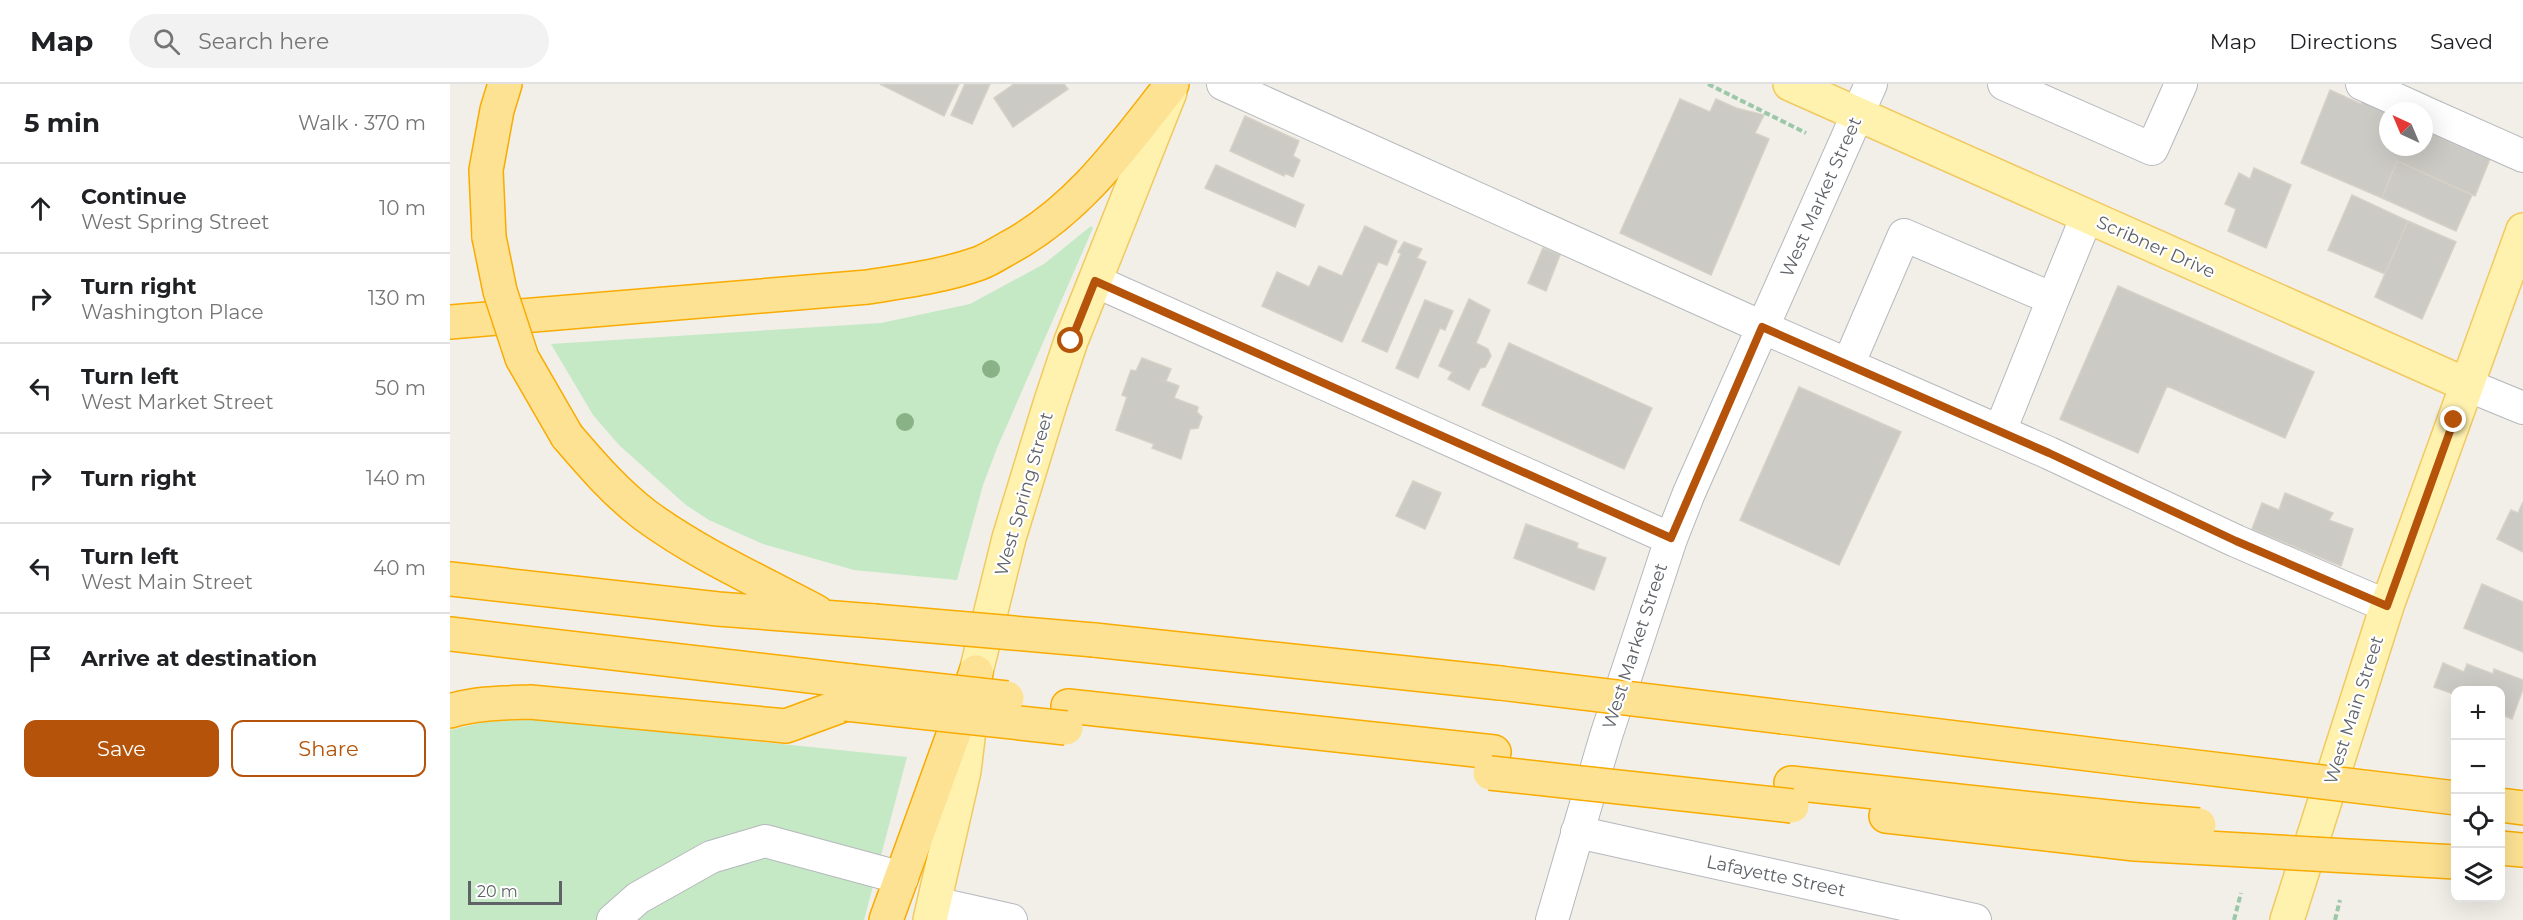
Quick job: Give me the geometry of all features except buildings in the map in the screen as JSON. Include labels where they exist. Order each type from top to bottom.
[{"type":"highway","points":[[505,84],[496,110],[486,170],[489,237],[500,291],[522,358],[567,436],[602,476],[644,514],[695,548],[826,618]]},
{"type":"highway","points":[[450,322],[868,287],[927,278],[982,262],[1030,237],[1071,204],[1106,168],[1172,84]]},
{"type":"highway","points":[[450,579],[718,609],[1094,640],[1500,683],[2451,797]]},
{"type":"highway","points":[[450,634],[849,692]]},
{"type":"highway","points":[[450,647],[1067,717],[2136,832],[2451,862]]},
{"type":"highway","points":[[886,920],[976,672]]},
{"type":"highway","points":[[450,711],[464,706],[530,702],[786,726],[849,692]]},
{"type":"highway","points":[[2136,832],[2451,845]]},
{"type":"highway","points":[[2505,848],[2523,850]]},
{"type":"highway","points":[[2505,865],[2523,867]]},
{"type":"main road","name":"West Spring Street","points":[[932,911],[964,771],[976,672],[1009,538],[1046,415],[1095,281],[1172,84]]},
{"type":"main road","name":"Scribner Drive","points":[[1790,84],[2467,385]]},
{"type":"main road","name":"West Main Street","points":[[2287,920],[2387,606],[2523,230]]},
{"type":"street","points":[[1223,84],[1762,327],[2000,431],[2195,523],[2387,606]]},
{"type":"street","name":"West Market Street","points":[[1552,920],[1577,832],[1671,538],[1871,84]]},
{"type":"street","points":[[2004,84],[2152,149],[2181,84]]},
{"type":"street","points":[[2362,84],[2401,102]]},
{"type":"street","points":[[2433,116],[2523,156]]},
{"type":"street","points":[[2000,431],[2087,216]]},
{"type":"street","points":[[1848,365],[1904,234],[2053,299]]},
{"type":"street","points":[[1095,281],[1671,538]]},
{"type":"street","name":"Scribner Drive","points":[[2467,385],[2523,408]]},
{"type":"street","name":"Lafayette Street","points":[[1577,832],[1975,920]]},
{"type":"street","points":[[613,920],[638,898],[711,857],[765,841],[902,878]]},
{"type":"street","points":[[932,911],[1011,920]]},
{"type":"path","points":[[1708,84],[1806,133]]},
{"type":"path","points":[[2234,920],[2241,893]]},
{"type":"path","points":[[2335,920],[2340,900]]},
{"type":"green space","points":[[1091,226],[1093,228],[997,448],[983,485],[957,580],[854,570],[763,544],[709,520],[686,505],[619,445],[593,415],[551,344],[881,323],[970,304],[1044,264]]},
{"type":"green space","points":[[538,719],[907,757],[864,920],[450,920],[450,730],[485,722]]},
{"type":"route","points":[[1071,341],[1095,281],[1671,538],[1762,327],[2049,453],[2184,518],[2387,606],[2454,420]]}]
